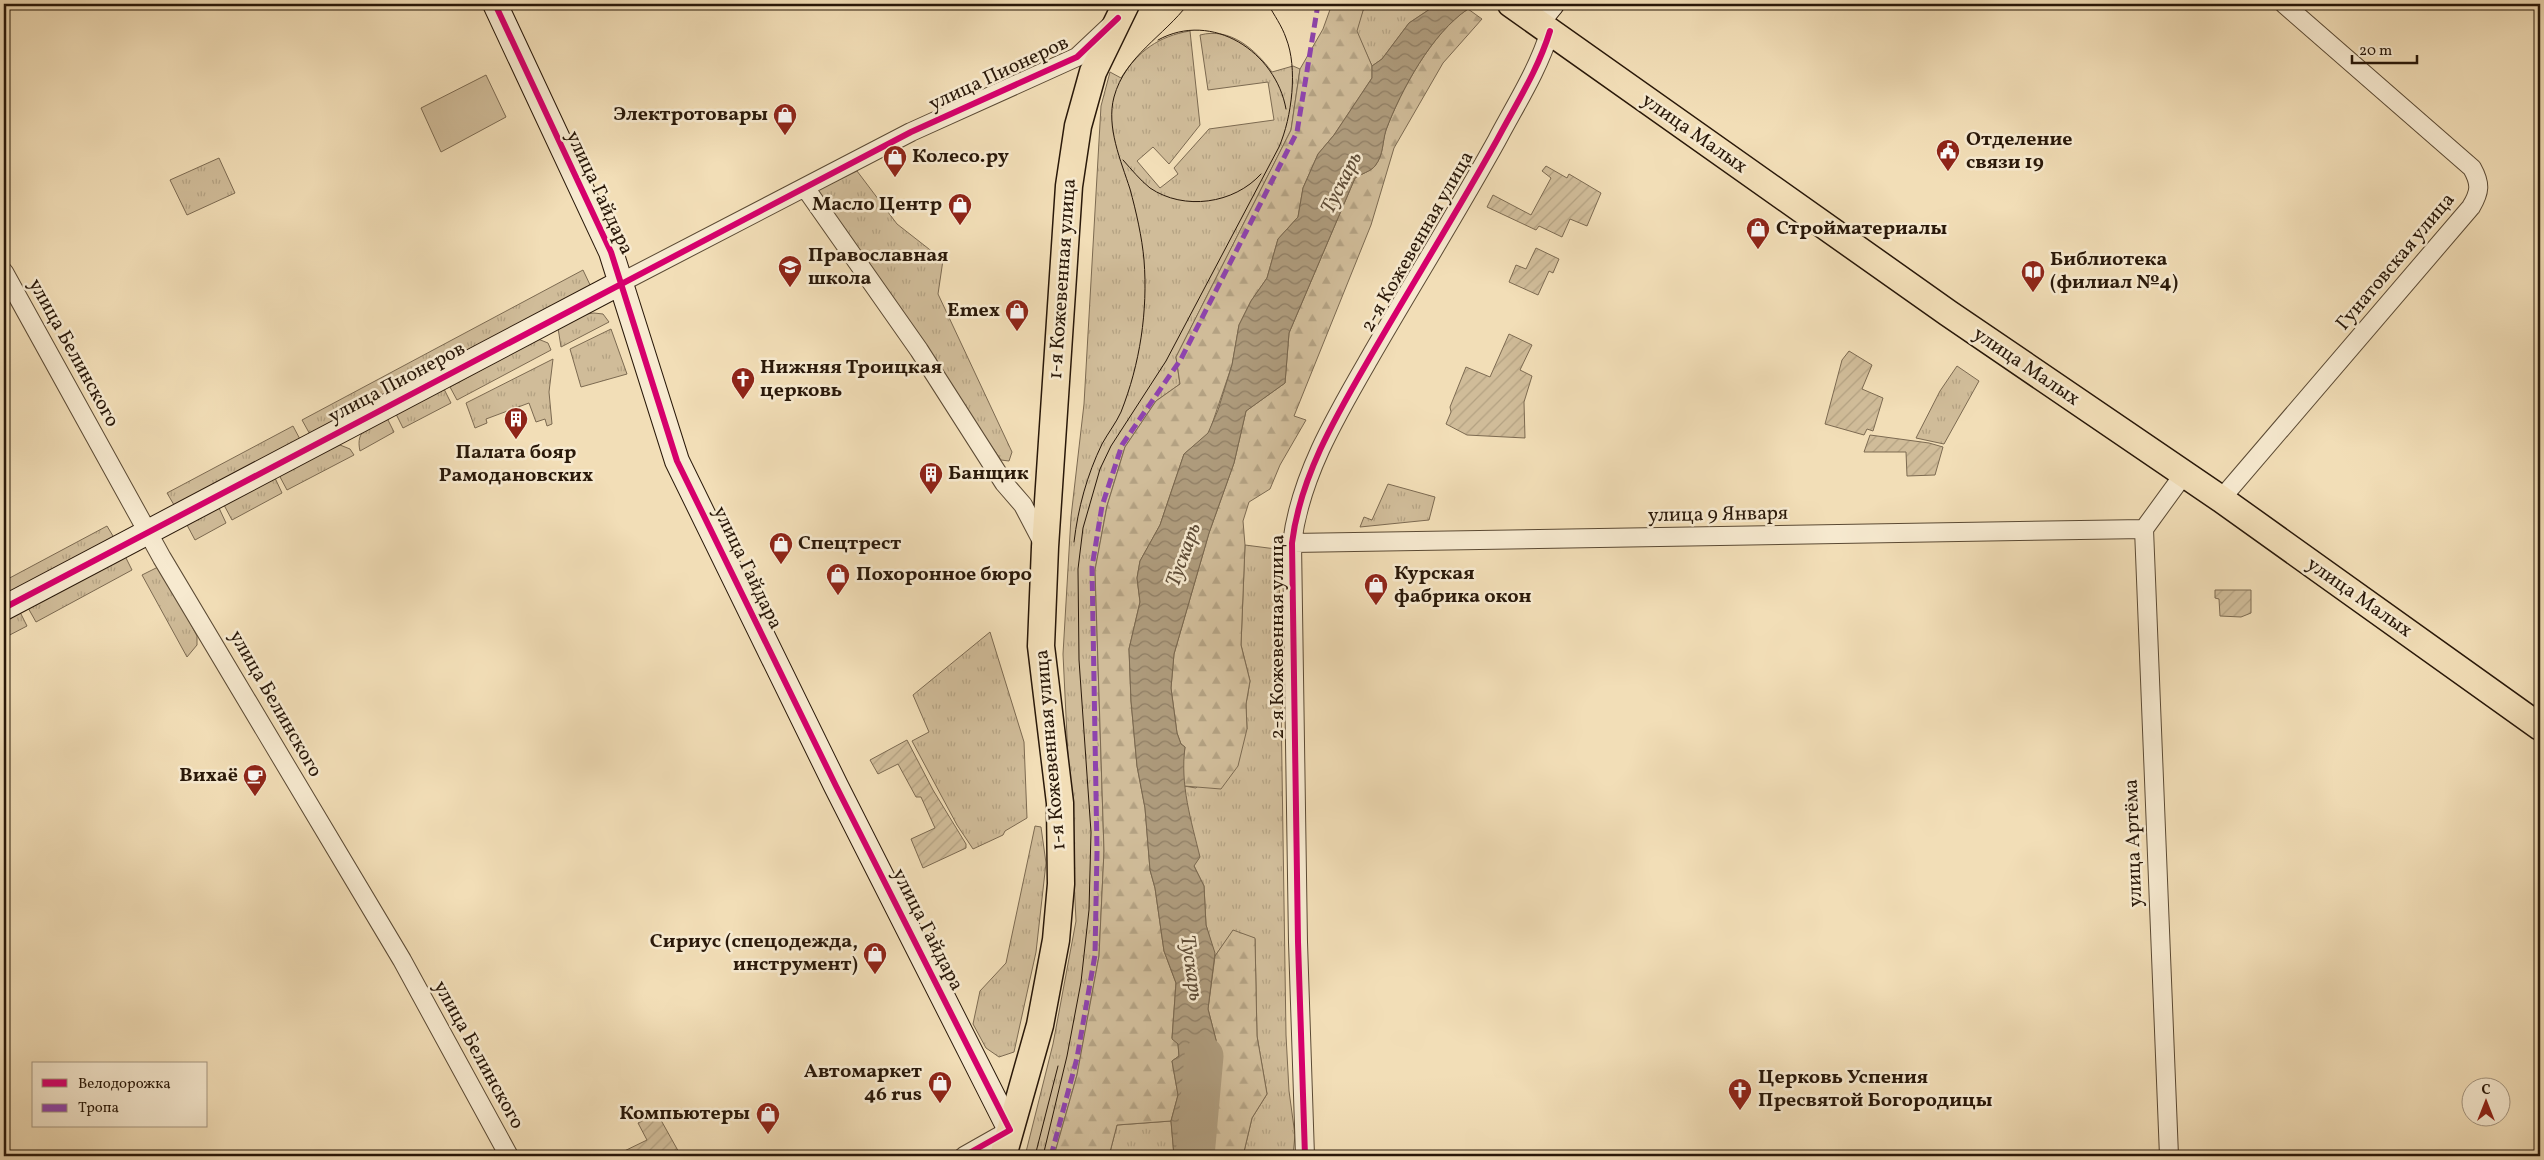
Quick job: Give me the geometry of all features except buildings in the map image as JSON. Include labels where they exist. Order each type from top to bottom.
[{"type":"main road","name":"улица Малых","points":[[1512,4],[1547,19],[1963,324],[2221,499],[2540,727]]},
{"type":"main road","name":"1-я Кожевенная улица","points":[[1003,1156],[1040,1025],[1056,940],[1061,884],[1060,803],[1041,646],[1045,547],[1069,186],[1078,126],[1093,72],[1124,9]]},
{"type":"street","name":"улица Гайдара","points":[[494,4],[611,252],[622,282],[647,371],[677,461],[836,786],[1010,1130]]},
{"type":"street","name":"Гунатовская улица","points":[[2221,499],[2471,207],[2479,194],[2479,181],[2472,168],[2284,4]]},
{"type":"street","name":"улица Пионеров","points":[[4,608],[148,534],[622,282],[806,189],[911,132],[1077,57],[1124,9]]},
{"type":"street","name":"2-я Кожевенная улица","points":[[1305,1156],[1298,913],[1292,543],[1298,506],[1322,447],[1352,388],[1486,159],[1542,57],[1547,19]]},
{"type":"street","name":"1-я Кожевенная улица","points":[[806,189],[919,350],[1004,483],[1023,505],[1045,547]]},
{"type":"street","name":"улица Белинского","points":[[4,272],[148,534],[402,960],[509,1156]]},
{"type":"street","points":[[2144,529],[2184,474]]},
{"type":"street","name":"улица 9 Января","points":[[1292,543],[2144,529]]},
{"type":"street","name":"улица Артёма","points":[[2144,529],[2169,1156]]},
{"type":"street","points":[[964,1156],[1010,1130]]},
{"type":"green space","points":[[1332,4],[1365,4],[1357,31],[1372,66],[1372,78],[1334,135],[1318,154],[1303,188],[1298,217],[1278,239],[1267,278],[1251,301],[1239,325],[1232,365],[1209,433],[1184,454],[1160,525],[1140,561],[1137,578],[1140,602],[1129,649],[1131,701],[1137,766],[1145,808],[1150,870],[1155,888],[1164,951],[1176,983],[1172,1038],[1178,1044],[1179,1056],[1172,1061],[1178,1095],[1171,1121],[1117,1125],[1109,1156],[1054,1156],[1077,1075],[1099,956],[1104,851],[1095,570],[1107,506],[1125,447],[1156,401],[1180,384],[1176,357],[1291,130],[1300,69],[1323,29]]},
{"type":"green space","points":[[1365,4],[1433,4],[1433,7],[1409,23],[1382,59],[1372,66],[1356,31]]},
{"type":"green space","points":[[1468,9],[1482,19],[1443,63],[1394,148],[1371,225],[1294,416],[1306,420],[1280,465],[1270,489],[1249,502],[1243,521],[1245,545],[1241,645],[1250,681],[1246,704],[1247,729],[1238,766],[1221,789],[1184,786],[1182,769],[1185,747],[1181,744],[1177,733],[1171,688],[1174,654],[1209,533],[1234,463],[1246,411],[1285,383],[1289,333],[1355,178],[1371,169],[1378,162],[1392,114],[1409,80],[1430,47],[1455,19]]},
{"type":"green space","points":[[1190,31],[1200,125],[1169,164],[1153,147],[1137,161],[1160,188],[1178,174],[1174,168],[1209,129],[1274,120],[1268,82],[1208,90],[1200,35],[1222,34],[1241,42],[1258,55],[1272,72],[1293,66],[1300,69],[1291,130],[1176,357],[1180,384],[1156,401],[1125,447],[1107,506],[1095,570],[1104,851],[1099,956],[1077,1075],[1054,1156],[1025,1156],[1053,1044],[1076,921],[1063,654],[1071,517],[1084,404],[1101,106],[1110,72],[1121,78],[1135,60],[1150,46],[1179,33]]},
{"type":"green space","points":[[486,75],[506,117],[441,152],[421,108]]},
{"type":"green space","points":[[219,158],[235,193],[187,215],[170,180]]},
{"type":"green space","points":[[1546,166],[1567,178],[1569,174],[1601,193],[1587,226],[1570,219],[1562,237],[1539,226],[1536,230],[1487,207],[1493,195],[1531,215],[1551,178],[1542,171]]},
{"type":"green space","points":[[857,171],[897,224],[943,260],[938,294],[1012,452],[1009,461],[1001,460],[816,191]]},
{"type":"green space","points":[[1536,248],[1559,259],[1553,273],[1549,271],[1538,295],[1509,282],[1516,265],[1526,269]]},
{"type":"green space","points":[[583,270],[592,289],[312,438],[302,420]]},
{"type":"green space","points":[[586,314],[603,314],[609,322],[561,347],[558,328]]},
{"type":"green space","points":[[611,329],[627,374],[581,387],[570,349]]},
{"type":"green space","points":[[1509,334],[1532,345],[1520,370],[1532,376],[1524,402],[1525,438],[1467,435],[1446,424],[1451,412],[1450,407],[1466,367],[1490,377]]},
{"type":"green space","points":[[538,339],[548,343],[551,350],[457,400],[450,387]]},
{"type":"green space","points":[[1849,351],[1872,365],[1862,389],[1883,398],[1873,431],[1867,429],[1864,435],[1825,424],[1842,360]]},
{"type":"green space","points":[[553,359],[549,392],[552,424],[547,426],[545,419],[536,422],[529,403],[486,419],[487,423],[475,428],[466,403]]},
{"type":"green space","points":[[1957,366],[1979,381],[1944,444],[1916,438],[1940,391]]},
{"type":"green space","points":[[444,389],[451,403],[403,428],[396,414]]},
{"type":"green space","points":[[387,418],[394,432],[360,451],[359,444],[362,433]]},
{"type":"green space","points":[[293,426],[302,443],[177,510],[167,493]]},
{"type":"green space","points":[[1870,435],[1929,443],[1943,447],[1935,475],[1907,476],[1906,452],[1864,452]]},
{"type":"green space","points":[[340,445],[350,449],[354,455],[287,490],[279,475]]},
{"type":"green space","points":[[275,478],[282,493],[232,520],[224,505]]},
{"type":"green space","points":[[1388,484],[1435,497],[1429,520],[1360,527],[1364,517],[1372,520]]},
{"type":"green space","points":[[219,508],[226,523],[195,540],[187,525]]},
{"type":"green space","points":[[107,526],[116,541],[4,595],[4,581]]},
{"type":"green space","points":[[1245,545],[1276,549],[1279,569],[1286,1035],[1289,1091],[1295,1135],[1293,1156],[1243,1156],[1252,1118],[1267,1094],[1257,1036],[1255,939],[1233,931],[1215,956],[1206,925],[1204,886],[1194,866],[1184,786],[1196,788],[1247,729],[1246,704],[1250,681],[1241,645]]},
{"type":"green space","points":[[124,554],[132,570],[36,622],[27,606]]},
{"type":"green space","points":[[160,566],[197,636],[197,645],[187,657],[142,575]]},
{"type":"green space","points":[[2215,590],[2251,590],[2251,613],[2241,617],[2220,616],[2219,599],[2215,598]]},
{"type":"green space","points":[[19,610],[27,626],[4,638],[4,618]]},
{"type":"green space","points":[[990,632],[1024,742],[1027,818],[1005,831],[1003,835],[973,849],[957,825],[912,741],[929,732],[913,695]]},
{"type":"green space","points":[[907,740],[933,790],[966,844],[966,848],[923,868],[911,839],[935,828],[921,797],[916,797],[898,764],[878,774],[870,760]]},
{"type":"green space","points":[[1035,826],[1041,827],[1046,863],[1036,952],[1014,1052],[999,1057],[986,1048],[973,1024],[980,991],[1006,963]]},
{"type":"green space","points":[[1233,930],[1255,938],[1257,1036],[1267,1094],[1252,1118],[1243,1156],[1209,1156],[1204,1147],[1197,1141],[1200,1108],[1209,1101],[1216,1040],[1208,1009],[1215,956]]},
{"type":"green space","points":[[657,1113],[681,1156],[614,1156],[647,1140],[638,1123]]},
{"type":"green space","points":[[1171,1121],[1174,1156],[1109,1156],[1117,1125]]},
{"type":"water","points":[[1433,4],[1460,4],[1468,9],[1442,32],[1430,47],[1409,80],[1392,114],[1378,162],[1371,169],[1355,178],[1289,333],[1285,383],[1246,411],[1234,463],[1209,533],[1174,654],[1171,688],[1177,733],[1181,744],[1185,747],[1185,789],[1200,857],[1194,866],[1204,886],[1206,925],[1215,953],[1208,1009],[1216,1040],[1216,1084],[1209,1101],[1200,1108],[1197,1141],[1204,1147],[1209,1156],[1174,1156],[1171,1121],[1178,1095],[1172,1061],[1179,1056],[1178,1044],[1172,1039],[1176,983],[1164,951],[1155,888],[1150,870],[1145,808],[1137,766],[1131,701],[1129,649],[1140,602],[1137,578],[1140,561],[1160,525],[1184,454],[1208,433],[1218,410],[1232,365],[1239,325],[1251,301],[1267,278],[1278,239],[1298,217],[1303,188],[1318,154],[1334,135],[1372,78],[1372,66],[1382,59],[1409,23],[1433,7]]},
{"type":"waterway","name":"Тускарь","points":[[1195,1156],[1204,1056]]},
{"type":"tram line","points":[[1074,542],[1081,504],[1092,468],[1102,444],[1121,412],[1128,394],[1138,356],[1145,299],[1143,251],[1140,233],[1130,189],[1113,132],[1112,108],[1114,97],[1119,83],[1136,58],[1188,4]]},
{"type":"tram line","points":[[1043,1156],[1067,1056],[1081,982],[1089,910],[1091,832],[1079,660],[1078,569],[1083,528],[1100,469],[1111,446],[1166,361],[1284,135],[1292,92],[1292,63],[1290,50],[1284,34],[1268,4]]},
{"type":"tram line","points":[[1158,40],[1179,32],[1199,30],[1220,34],[1238,42],[1255,54],[1269,70],[1280,88],[1286,109]]},
{"type":"tram line","points":[[1123,160],[1150,188],[1178,200],[1193,202],[1223,198],[1250,184],[1261,174]]},
{"type":"tram line","points":[[1035,1156],[1058,1066]]},
{"type":"marked path","points":[[1051,1156],[1077,1058],[1095,955],[1097,851],[1092,567],[1102,506],[1122,445],[1181,359],[1297,132],[1318,4]]},
{"type":"cycle path","points":[[495,4],[611,252],[677,461],[836,786],[1010,1130],[964,1156]]},
{"type":"cycle path","points":[[4,608],[911,132],[1077,57],[1118,18]]},
{"type":"cycle path","points":[[1305,1156],[1298,942],[1292,543],[1296,518],[1311,471],[1332,425],[1497,140],[1533,73],[1550,31]]},
{"type":"place","name":"Электротовары","points":[[785,136]]},
{"type":"place","name":"Отделение связи 19","points":[[1948,172]]},
{"type":"place","name":"Колесо.ру","points":[[895,178]]},
{"type":"place","name":"Масло Центр","points":[[960,226]]},
{"type":"place","name":"Стройматериалы","points":[[1758,250]]},
{"type":"place","name":"Православная школа","points":[[790,288]]},
{"type":"place","name":"Библиотека (филиал №4)","points":[[2033,293]]},
{"type":"place","name":"Emex","points":[[1017,332]]},
{"type":"place","name":"Нижняя Троицкая церковь","points":[[743,400]]},
{"type":"place","name":"Палата бояр Рамодановских","points":[[516,440]]},
{"type":"place","name":"Банщик","points":[[931,495]]},
{"type":"place","name":"Спецтрест","points":[[781,565]]},
{"type":"place","name":"Похоронное бюро","points":[[838,596]]},
{"type":"place","name":"Курская фабрика окон","points":[[1376,606]]},
{"type":"place","name":"Вихаё","points":[[255,797]]},
{"type":"place","name":"Сириус (спецодежда, инструмент)","points":[[875,975]]},
{"type":"place","name":"Автомаркет 46 rus","points":[[940,1104]]},
{"type":"place","name":"Церковь Успения Пресвятой Богородицы","points":[[1740,1111]]},
{"type":"place","name":"Компьютеры","points":[[768,1135]]}]
